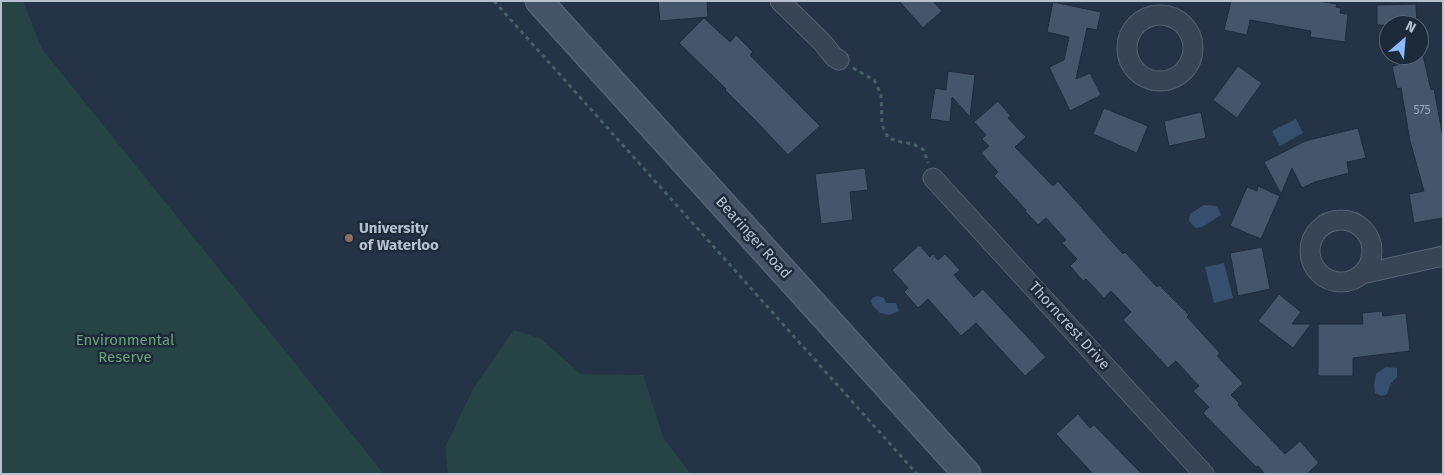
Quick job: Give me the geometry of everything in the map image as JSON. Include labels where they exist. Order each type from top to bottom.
[{"type":"street","name":"Bearinger Road","points":[[539,1],[967,474]]},
{"type":"street","points":[[780,1],[839,60]]},
{"type":"street","name":"Thorncrest Drive","points":[[933,178],[1204,474]]},
{"type":"street","points":[[1362,274],[1443,256]]},
{"type":"path","points":[[494,1],[917,474]]},
{"type":"path","points":[[839,60],[874,80],[881,94],[882,125],[888,138],[913,144],[924,150],[933,178]]},
{"type":"green space","name":"Environmental Reserve","points":[[1,1],[23,1],[42,49],[384,474],[1,474]]},
{"type":"green space","points":[[514,330],[541,339],[581,374],[643,375],[664,439],[691,474],[448,474],[445,447],[474,387]]},
{"type":"water","points":[[1296,119],[1303,133],[1280,146],[1272,131]]},
{"type":"water","points":[[1204,205],[1217,206],[1221,215],[1202,227],[1196,228],[1189,221],[1190,214]]},
{"type":"water","points":[[1224,263],[1233,298],[1214,303],[1205,267]]},
{"type":"water","points":[[878,296],[884,298],[886,303],[896,303],[899,311],[889,315],[880,313],[872,305],[871,300]]},
{"type":"water","points":[[1386,367],[1397,368],[1397,377],[1391,383],[1387,394],[1382,396],[1375,393],[1374,385],[1376,374]]},
{"type":"building","points":[[658,1],[707,1],[708,17],[660,21]]},
{"type":"building","points":[[899,1],[933,1],[942,11],[923,28]]},
{"type":"building","points":[[1231,1],[1318,1],[1337,4],[1336,7],[1341,8],[1340,13],[1348,14],[1345,42],[1310,37],[1311,31],[1250,20],[1247,35],[1224,30]]},
{"type":"building","points":[[1053,2],[1101,12],[1097,30],[1087,28],[1076,79],[1090,73],[1101,95],[1070,111],[1049,67],[1064,60],[1069,37],[1047,32]]},
{"type":"building","points":[[1416,4],[1417,15],[1379,15],[1379,25],[1377,25],[1377,5]]},
{"type":"building","points":[[704,18],[730,42],[736,35],[753,52],[750,55],[820,126],[788,155],[726,89],[679,43]]},
{"type":"building","points":[[1425,65],[1431,90],[1434,89],[1443,137],[1443,218],[1414,223],[1409,194],[1424,191],[1410,141],[1401,88],[1397,89],[1392,66]]},
{"type":"building","points":[[1238,66],[1262,83],[1237,118],[1213,100]]},
{"type":"building","points":[[948,71],[975,75],[970,117],[952,97],[950,122],[930,119],[935,88],[946,90]]},
{"type":"building","points":[[998,101],[1011,116],[1008,118],[1026,137],[1015,147],[1053,186],[1058,181],[1123,254],[1125,252],[1157,287],[1159,285],[1189,315],[1187,317],[1220,353],[1217,356],[1243,383],[1231,395],[1239,403],[1238,405],[1285,454],[1300,441],[1319,463],[1307,474],[1265,474],[1258,466],[1256,467],[1203,413],[1209,407],[1193,391],[1199,386],[1176,361],[1168,368],[1123,320],[1131,312],[1111,291],[1104,298],[1086,279],[1083,281],[1070,266],[1077,259],[1062,243],[1066,240],[1046,218],[1038,225],[994,176],[998,172],[981,153],[989,146],[982,139],[986,135],[974,122]]},
{"type":"building","points":[[1104,108],[1148,126],[1137,153],[1093,134]]},
{"type":"building","points":[[1201,112],[1206,138],[1169,146],[1164,121]]},
{"type":"building","points":[[1358,128],[1366,158],[1347,162],[1349,173],[1315,182],[1302,188],[1292,168],[1281,194],[1264,162],[1305,141]]},
{"type":"building","points":[[865,168],[868,190],[850,192],[853,220],[821,224],[815,174]]},
{"type":"building","points":[[1258,186],[1280,196],[1261,239],[1230,226],[1247,187],[1257,191]]},
{"type":"building","points":[[919,245],[930,257],[933,254],[938,260],[945,254],[960,270],[954,275],[974,297],[983,289],[1046,357],[1025,376],[976,323],[961,336],[928,299],[918,308],[904,292],[908,288],[892,270]]},
{"type":"building","points":[[1262,247],[1270,289],[1238,296],[1230,253]]},
{"type":"building","points":[[1279,294],[1301,312],[1292,324],[1311,324],[1293,348],[1258,321]]},
{"type":"building","points":[[1382,311],[1383,316],[1406,313],[1410,351],[1353,358],[1353,376],[1318,376],[1318,324],[1363,324],[1362,313]]},
{"type":"building","points":[[1078,414],[1090,428],[1094,425],[1142,474],[1093,474],[1056,434]]},
{"type":"place","name":"University of Waterloo","points":[[349,238]]}]
